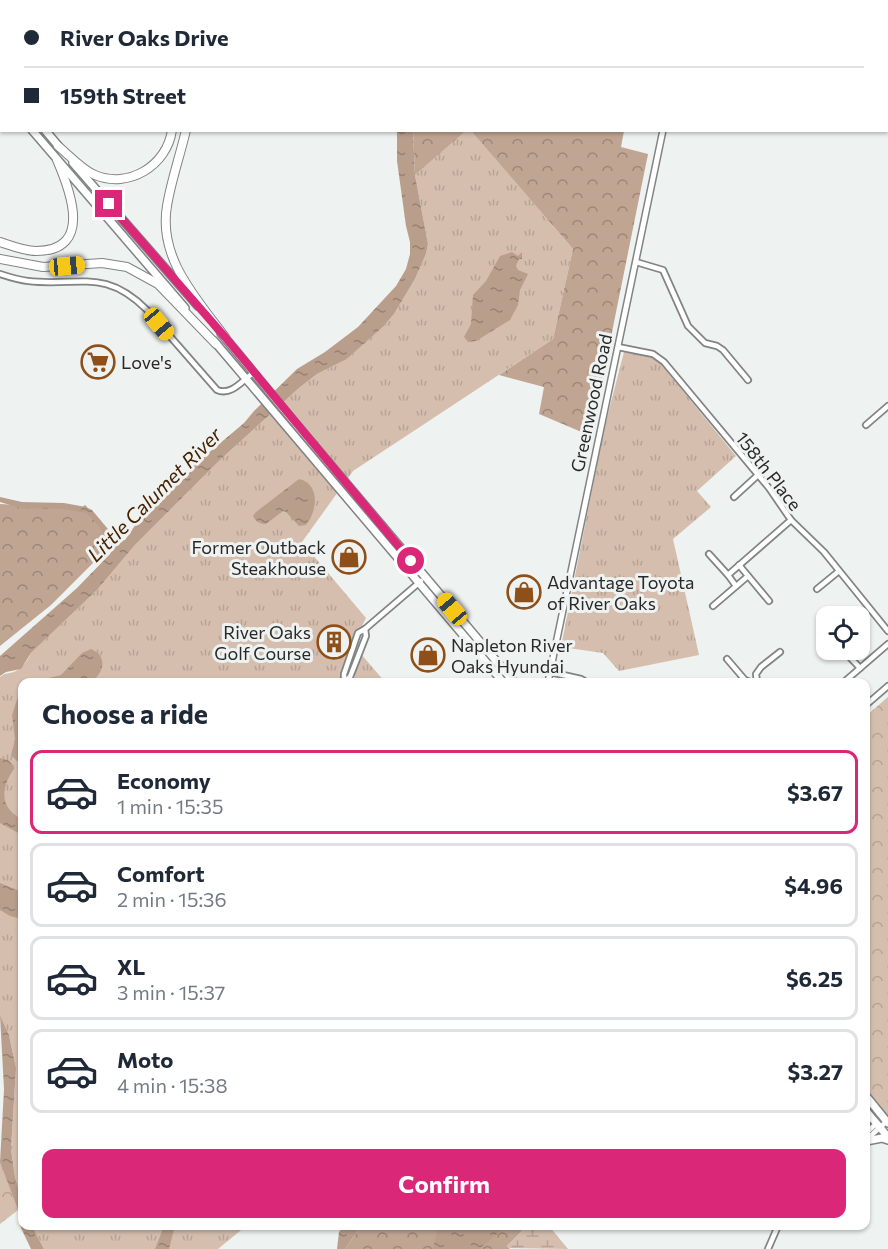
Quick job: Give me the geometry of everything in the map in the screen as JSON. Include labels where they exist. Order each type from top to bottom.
[{"type":"highway","points":[[58,146],[88,172],[103,178],[120,179],[139,174],[154,165],[167,147],[171,132]]},
{"type":"highway","points":[[185,132],[167,205],[167,239],[178,272],[225,337]]},
{"type":"highway","points":[[0,242],[35,251],[54,248],[67,237],[73,223],[74,204],[70,188],[57,160]]},
{"type":"highway","points":[[0,259],[37,266],[102,263],[127,267],[158,284],[216,344]]},
{"type":"main road","points":[[34,132],[500,678]]},
{"type":"main road","points":[[47,132],[225,337],[511,678]]},
{"type":"main road","points":[[870,1101],[886,1121]]},
{"type":"main road","points":[[870,1116],[888,1138]]},
{"type":"main road","points":[[870,1140],[888,1138]]},
{"type":"street","name":"Greenwood Road","points":[[549,678],[663,132]]},
{"type":"street","points":[[636,262],[663,270],[688,326],[705,343],[723,350],[748,380]]},
{"type":"street","points":[[0,274],[27,281],[98,282],[117,288],[137,300],[147,310],[211,386],[217,390],[229,391],[253,373]]},
{"type":"street","name":"158th Place","points":[[618,346],[658,357],[769,488],[791,520],[824,552],[888,631]]},
{"type":"street","points":[[866,425],[888,406]]},
{"type":"street","points":[[734,496],[758,475]]},
{"type":"street","points":[[728,575],[791,520]]},
{"type":"street","points":[[709,554],[736,586]]},
{"type":"street","points":[[739,565],[770,601]]},
{"type":"street","points":[[818,589],[839,571]]},
{"type":"street","points":[[713,606],[748,576]]},
{"type":"street","points":[[344,678],[358,633],[425,577]]},
{"type":"street","points":[[849,678],[888,644]]},
{"type":"street","points":[[756,678],[756,674],[761,667],[780,652]]},
{"type":"street","points":[[727,659],[743,678]]},
{"type":"street","points":[[852,660],[860,668]]},
{"type":"street","points":[[550,672],[577,678]]},
{"type":"street","points":[[870,702],[888,686]]},
{"type":"street","points":[[870,1130],[886,1121]]},
{"type":"street","points":[[870,1135],[878,1125]]},
{"type":"street","points":[[768,1249],[776,1230]]},
{"type":"green space","points":[[413,132],[465,132],[415,175]]},
{"type":"green space","name":"River Oaks Golf Course","points":[[465,132],[472,132],[573,249],[553,339],[353,471],[302,542],[366,618],[351,647],[340,678],[18,678],[18,1187],[11,1149],[16,1068],[9,1035],[0,1015],[0,677],[22,667],[31,653],[97,590],[135,545],[220,460],[299,388],[317,374],[347,359],[394,314],[415,279],[428,244],[415,175]]},
{"type":"green space","points":[[472,132],[624,132],[621,147],[648,154],[591,436],[539,414],[544,387],[499,375],[553,339],[573,249]]},
{"type":"green space","points":[[624,352],[655,357],[736,456],[697,491],[711,507],[673,539],[699,655],[619,671],[603,653],[561,647],[604,429]]},
{"type":"green space","points":[[0,504],[80,509],[85,505],[116,540],[51,605],[0,646]]},
{"type":"green space","name":"River Oaks Golf Course","points":[[361,654],[382,678],[354,678]]},
{"type":"green space","points":[[888,697],[888,1117],[870,1095],[870,713]]},
{"type":"green space","points":[[0,1160],[18,1210],[0,1224]]},
{"type":"green space","points":[[34,1230],[241,1230],[218,1249],[44,1249]]},
{"type":"green space","points":[[358,1230],[523,1230],[507,1246],[510,1249],[345,1249]]},
{"type":"green space","points":[[523,1230],[552,1230],[568,1249],[508,1248],[507,1246]]},
{"type":"water","points":[[397,132],[413,132],[415,175],[428,244],[415,279],[394,314],[347,359],[317,374],[299,388],[220,460],[135,545],[97,590],[31,653],[21,669],[6,672],[0,676],[0,656],[77,588],[114,547],[86,513],[64,509],[20,508],[0,502],[0,497],[22,502],[64,503],[86,507],[92,510],[118,541],[125,540],[136,524],[188,475],[193,466],[244,423],[297,369],[325,352],[358,327],[396,286],[406,269],[410,254],[397,161]]},
{"type":"water","points":[[512,252],[518,256],[522,252],[522,259],[519,259],[516,266],[518,270],[528,274],[520,290],[518,305],[510,320],[476,341],[468,342],[464,337],[471,324],[473,295],[486,281],[500,256]]},
{"type":"water","points":[[299,479],[311,486],[314,492],[313,513],[306,525],[299,526],[283,511],[266,524],[255,520],[253,516],[256,512]]},
{"type":"water","points":[[91,649],[100,656],[102,664],[96,678],[49,678],[61,675],[82,653]]},
{"type":"water","points":[[18,697],[18,762],[11,755],[15,740],[12,715]]},
{"type":"water","points":[[0,758],[8,760],[14,766],[6,784],[4,797],[6,804],[18,817],[18,833],[0,823]]},
{"type":"water","points":[[0,883],[18,890],[18,918],[0,910]]},
{"type":"water","points":[[0,1015],[9,1035],[16,1068],[11,1149],[18,1187],[18,1210],[0,1162],[4,1089]]},
{"type":"water","points":[[22,1230],[34,1230],[44,1249],[31,1249]]},
{"type":"water","points":[[162,1230],[174,1230],[169,1249],[155,1249]]},
{"type":"water","points":[[341,1230],[358,1230],[345,1249],[337,1249]]},
{"type":"water","points":[[437,1230],[502,1230],[479,1249],[433,1249]]},
{"type":"place","name":"Love's","points":[[98,362]]},
{"type":"place","name":"Former Outback Steakhouse","points":[[349,557]]},
{"type":"place","name":"Advantage Toyota of River Oaks","points":[[524,592]]},
{"type":"place","name":"River Oaks Golf Course","points":[[334,642]]},
{"type":"place","name":"Napleton River Oaks Hyundai","points":[[428,655]]},
{"type":"route","points":[[109,204],[225,337],[411,561]]},
{"type":"water label","name":"Little Calumet River","points":[[154,494]]}]
